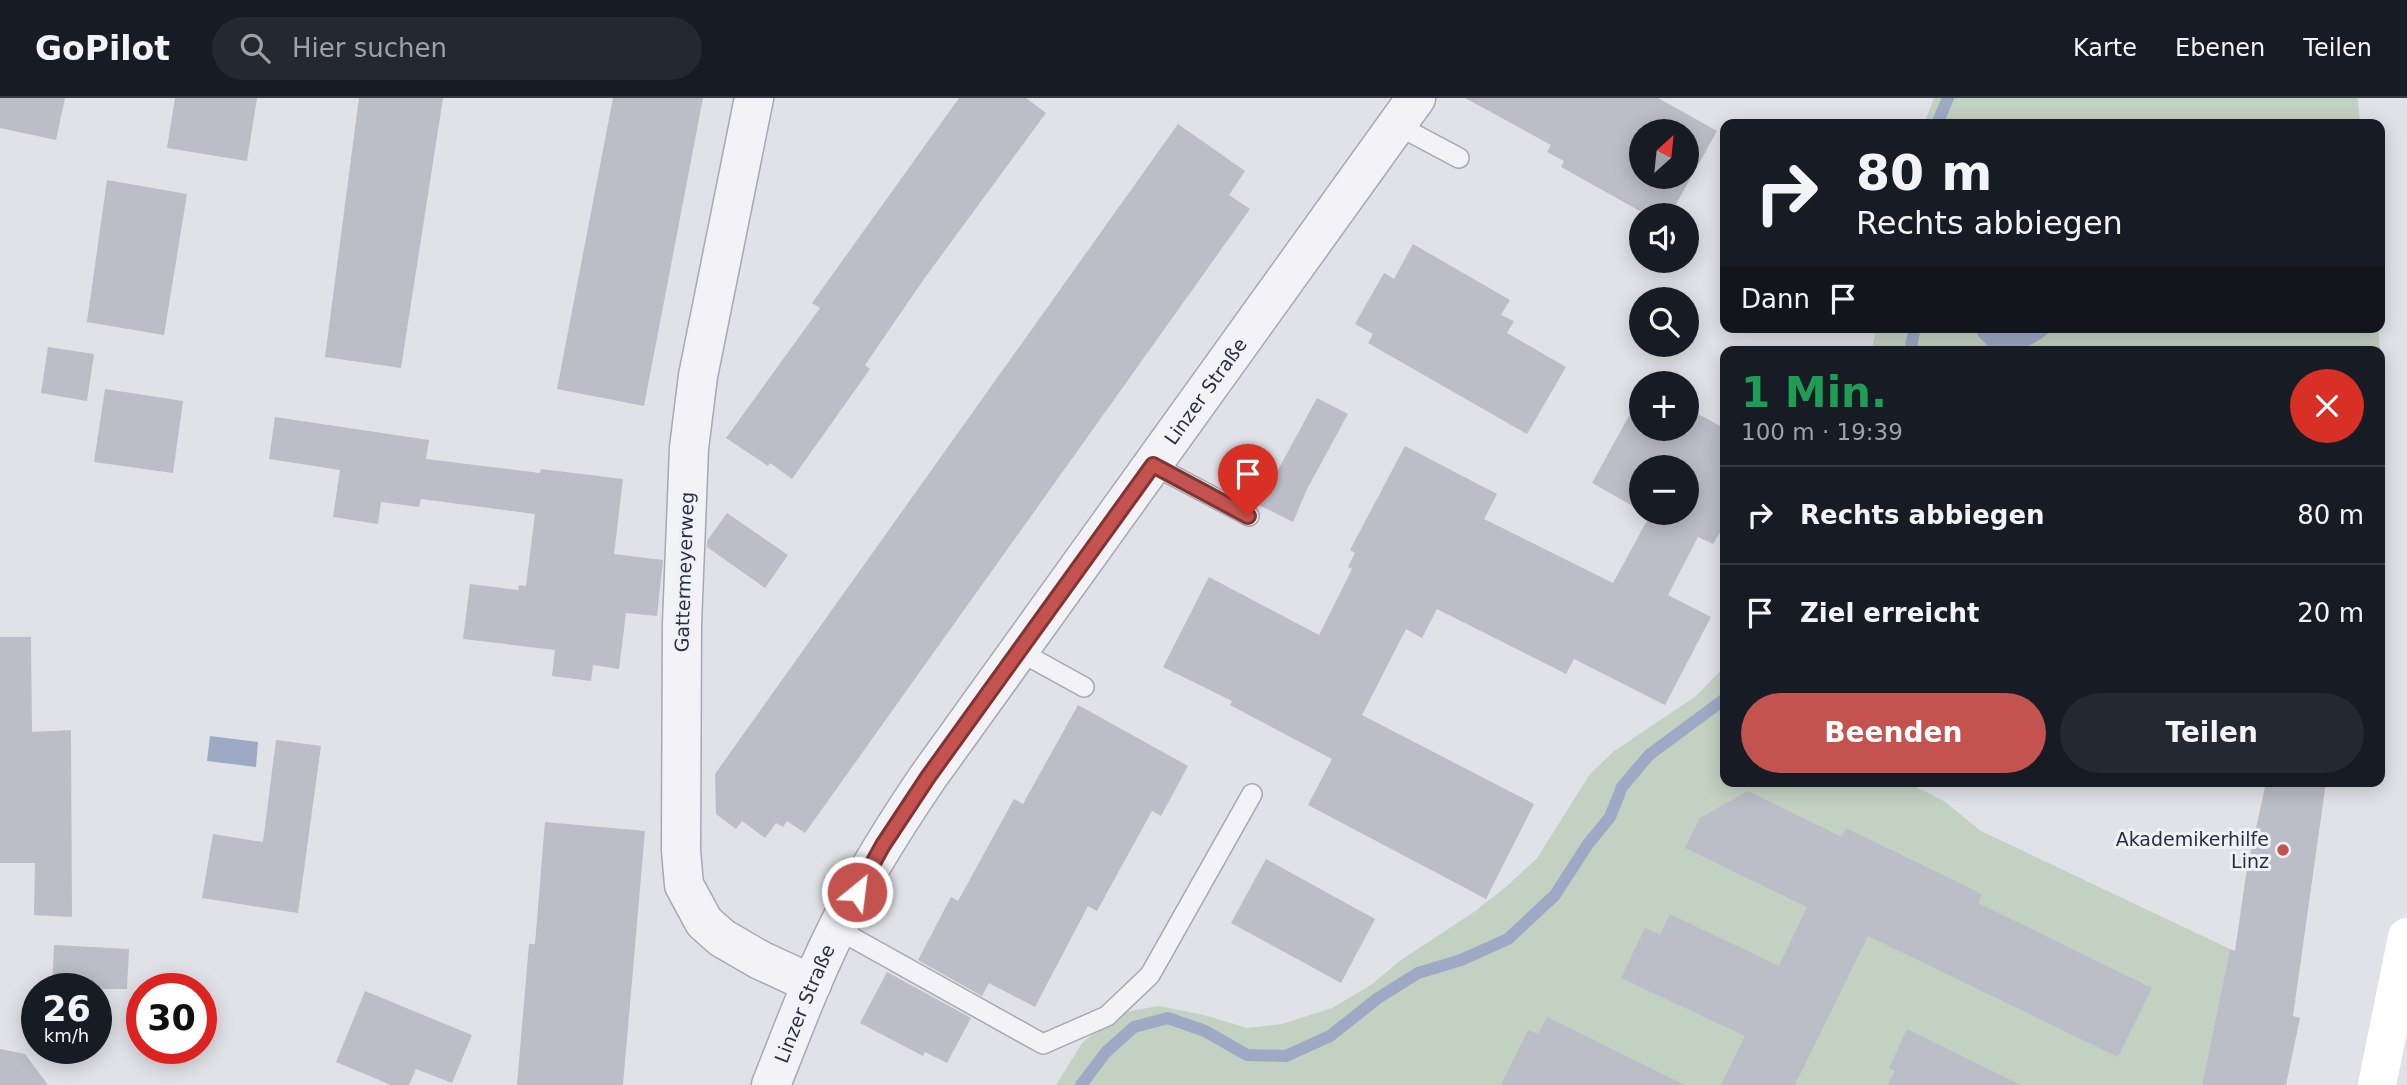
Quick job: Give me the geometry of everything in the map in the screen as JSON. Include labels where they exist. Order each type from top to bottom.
[{"type":"street","name":"Gattermeyerweg","points":[[754,98],[698,376],[688,448],[682,624],[681,850],[684,885],[704,922],[722,937],[760,960],[811,984]]},
{"type":"street","name":"Linzer Straße","points":[[771,1085],[811,984],[837,929],[883,845],[928,777],[1406,112]]},
{"type":"street","points":[[2377,1085],[2407,937]]},
{"type":"lane","points":[[1406,112],[1459,159]]},
{"type":"lane","points":[[1153,465],[1248,516]]},
{"type":"lane","points":[[1019,651],[1084,687]]},
{"type":"lane","points":[[837,929],[1043,1044],[1107,1016],[1150,975],[1252,794]]},
{"type":"green space","points":[[1934,98],[2358,98],[2360,119],[1926,119]]},
{"type":"green space","points":[[1876,333],[2379,333],[2380,346],[1872,346]]},
{"type":"green space","points":[[1720,671],[1720,787],[1916,787],[1944,801],[1981,831],[2230,949],[2202,1085],[1056,1085],[1082,1043],[1119,1013],[1159,1006],[1204,1015],[1247,1028],[1282,1024],[1332,1008],[1371,985],[1401,960],[1474,912],[1507,886],[1537,858],[1590,774],[1613,752],[1696,696]]},
{"type":"water","points":[[1978,333],[2048,333],[2029,346],[1988,346]]},
{"type":"water","points":[[210,736],[258,742],[256,767],[207,761]]},
{"type":"building","points":[[0,98],[65,98],[56,140],[0,128]]},
{"type":"building","points":[[175,98],[257,98],[247,161],[167,148]]},
{"type":"building","points":[[359,98],[443,98],[401,368],[325,357]]},
{"type":"building","points":[[613,98],[703,98],[644,406],[557,389]]},
{"type":"building","points":[[959,98],[1026,98],[1046,113],[924,279],[865,365],[870,369],[792,479],[726,438],[820,308],[812,303]]},
{"type":"building","points":[[1465,98],[1658,98],[1696,119],[1629,119],[1629,189],[1685,189],[1677,203],[1629,205],[1561,167],[1564,161],[1547,152],[1551,145]]},
{"type":"building","points":[[1699,121],[1717,131],[1699,163]]},
{"type":"building","points":[[1178,124],[1245,171],[1229,195],[1250,209],[805,833],[787,821],[783,827],[776,823],[765,838],[742,821],[736,829],[716,814],[715,774]]},
{"type":"building","points":[[107,180],[187,194],[164,335],[87,322]]},
{"type":"building","points":[[1413,244],[1510,300],[1501,315],[1514,321],[1507,333],[1566,367],[1527,434],[1368,343],[1373,334],[1355,324],[1384,273],[1394,279]]},
{"type":"building","points":[[48,347],[94,354],[87,401],[41,393]]},
{"type":"building","points":[[105,389],[183,401],[173,473],[94,462]]},
{"type":"building","points":[[1317,398],[1348,414],[1307,489],[1293,522],[1259,505]]},
{"type":"building","points":[[1699,415],[1720,426],[1720,533],[1713,544],[1698,537],[1668,595],[1711,617],[1665,705],[1574,659],[1566,674],[1437,609],[1422,638],[1406,629],[1362,715],[1534,804],[1486,899],[1308,805],[1332,759],[1230,705],[1232,701],[1163,667],[1209,577],[1319,635],[1352,569],[1348,567],[1355,553],[1350,550],[1405,446],[1497,494],[1484,519],[1613,583],[1645,525],[1699,525],[1699,455],[1629,455],[1629,504],[1592,483],[1629,416],[1629,441],[1699,441]]},
{"type":"building","points":[[275,417],[429,440],[426,459],[540,473],[541,469],[623,479],[614,554],[663,560],[657,616],[626,613],[619,669],[593,665],[591,681],[552,676],[555,650],[463,639],[470,584],[518,590],[519,585],[526,586],[535,514],[421,499],[419,507],[381,502],[378,524],[333,517],[340,470],[269,459]]},
{"type":"building","points":[[727,513],[788,555],[765,588],[707,547],[707,541]]},
{"type":"building","points":[[0,637],[31,637],[32,732],[71,730],[72,917],[34,915],[35,863],[0,863]]},
{"type":"building","points":[[1078,705],[1188,766],[1161,816],[1152,811],[1097,911],[1088,906],[1035,1007],[989,983],[982,996],[918,960],[951,897],[958,901],[1014,799],[1023,804]]},
{"type":"building","points":[[276,740],[321,746],[298,913],[202,898],[213,834],[263,842]]},
{"type":"building","points":[[2265,787],[2325,787],[2293,1016],[2300,1018],[2286,1085],[2202,1085],[2230,949],[2235,951],[2246,875]]},
{"type":"building","points":[[1748,791],[1842,837],[1846,828],[1982,894],[1978,903],[2152,988],[2118,1057],[1868,936],[1795,1085],[1721,1085],[1745,1036],[1621,978],[1645,928],[1660,935],[1670,914],[1779,966],[1807,907],[1685,848],[1700,818]]},
{"type":"building","points":[[545,822],[645,831],[623,1085],[517,1085],[529,944],[535,944]]},
{"type":"building","points":[[1266,859],[1375,919],[1341,983],[1231,923]]},
{"type":"building","points":[[54,945],[129,949],[126,989],[112,989],[112,973],[53,973]]},
{"type":"building","points":[[887,972],[971,1018],[947,1063],[925,1052],[923,1056],[860,1023]]},
{"type":"building","points":[[365,991],[472,1035],[452,1083],[416,1069],[409,1085],[391,1085],[336,1062]]},
{"type":"building","points":[[1547,1017],[1685,1085],[1501,1085],[1528,1030],[1538,1034]]},
{"type":"building","points":[[1907,1029],[2021,1085],[1888,1085],[1895,1071],[1889,1068]]},
{"type":"building","points":[[0,1049],[21,1053],[21,1064],[32,1064],[48,1085],[0,1085]]},
{"type":"waterway","points":[[1939,119],[1948,98]]},
{"type":"waterway","points":[[1911,346],[1914,333]]},
{"type":"waterway","points":[[1081,1085],[1106,1052],[1134,1027],[1168,1018],[1205,1031],[1247,1055],[1286,1056],[1330,1036],[1378,998],[1418,973],[1461,960],[1508,939],[1555,895],[1588,844],[1610,817],[1622,787],[1649,755],[1720,702]]},
{"type":"place","name":"Akademikerhilfe Linz","points":[[2283,850]]},
{"type":"route","points":[[857,892],[883,845],[928,777],[1153,465],[1248,516]]}]
